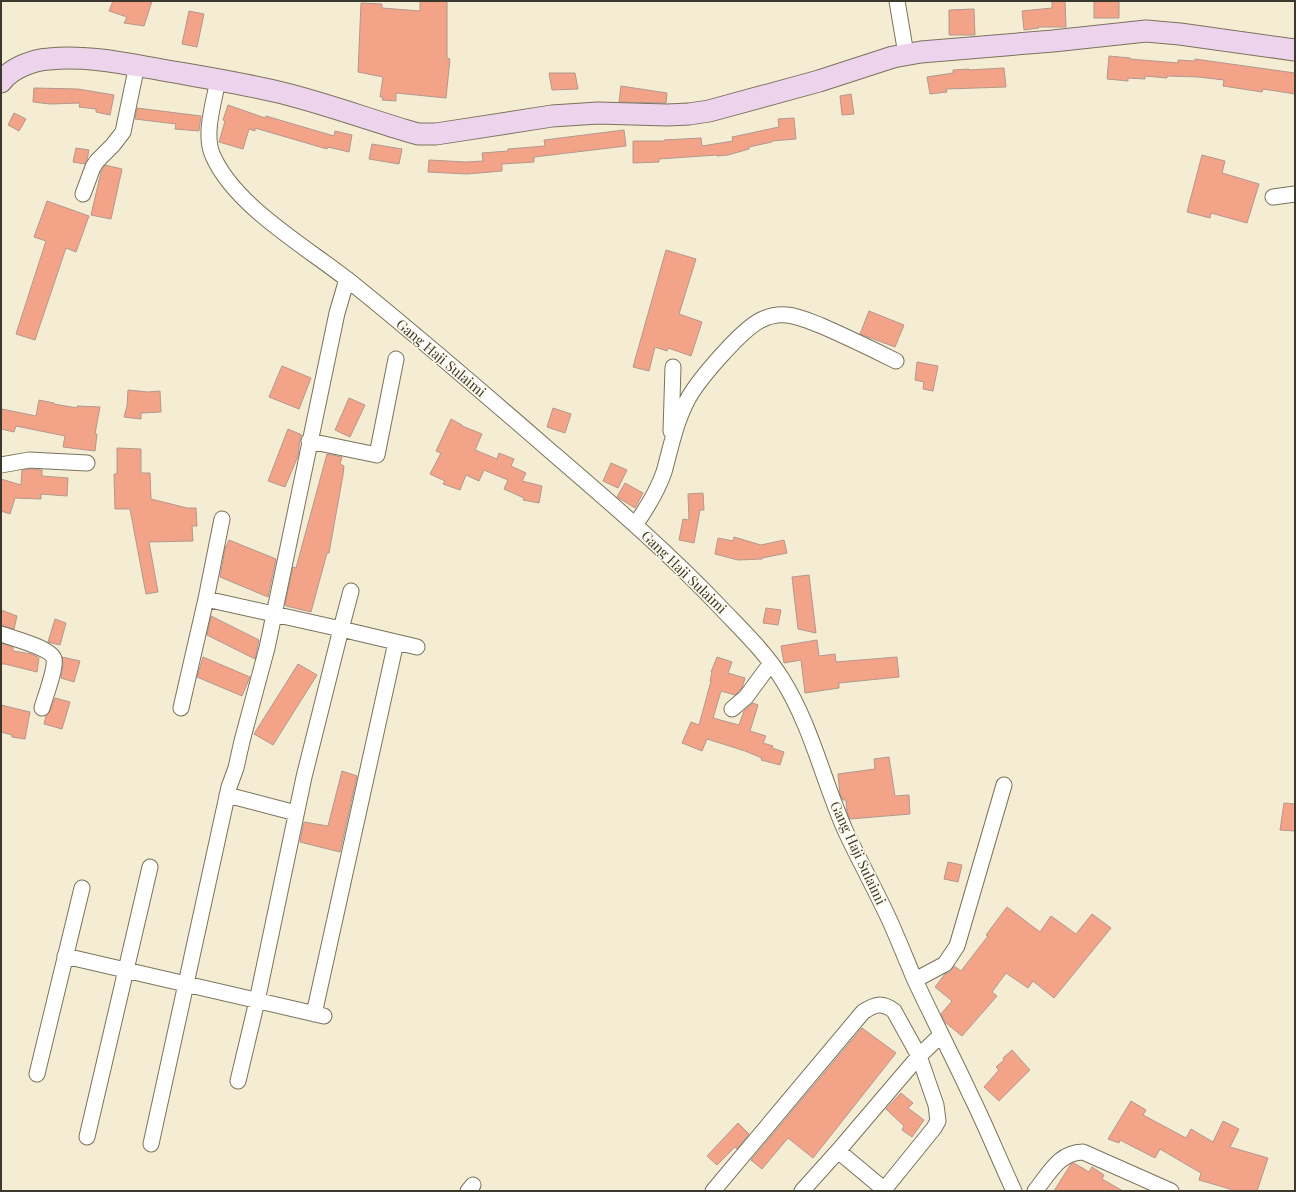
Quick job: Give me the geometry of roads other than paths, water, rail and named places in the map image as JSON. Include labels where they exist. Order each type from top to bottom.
[{"type":"street","points":[[897,1],[906,54]]},
{"type":"street","points":[[1,82],[18,69],[31,62],[68,57],[92,59],[274,91],[418,134],[436,134],[552,116],[604,113],[667,115],[709,111],[819,81],[906,54],[921,52],[1053,41],[1146,31],[1180,34],[1295,50]]},
{"type":"street","points":[[83,194],[92,167],[96,160],[113,145],[123,132],[137,66]]},
{"type":"street","name":"Gang Haji Sulaimi","points":[[218,80],[209,128],[211,153],[220,169],[240,195],[265,218],[346,279],[417,337],[635,525],[703,589],[771,663],[783,680],[794,700],[814,746],[840,818],[887,915],[915,980],[972,1098],[1014,1191]]},
{"type":"street","points":[[1273,197],[1295,194]]},
{"type":"street","points":[[151,1144],[227,795],[261,673],[309,441],[337,313],[346,279]]},
{"type":"street","points":[[635,525],[655,493],[671,444],[689,397],[746,330],[761,320],[787,314],[795,316],[853,340],[896,361]]},
{"type":"street","points":[[309,441],[377,455],[396,359]]},
{"type":"street","points":[[671,444],[673,367]]},
{"type":"street","points":[[1,465],[29,460],[87,463]]},
{"type":"street","points":[[181,708],[206,599],[222,519]]},
{"type":"street","points":[[238,1081],[258,1001],[304,777],[351,591]]},
{"type":"street","points":[[206,599],[417,647]]},
{"type":"street","points":[[1,634],[46,650],[52,656],[54,660],[53,670],[42,708]]},
{"type":"street","points":[[65,956],[319,1015],[396,642]]},
{"type":"street","points":[[732,709],[746,697],[771,663]]},
{"type":"street","points":[[915,980],[945,964],[957,946],[1004,785]]},
{"type":"street","points":[[227,795],[296,813]]},
{"type":"street","points":[[87,1137],[150,867]]},
{"type":"street","points":[[37,1074],[82,888]]},
{"type":"street","points":[[713,1191],[858,1018],[871,1007],[880,1004],[888,1006],[894,1011],[919,1056],[936,1105],[938,1121],[884,1190],[838,1152]]},
{"type":"street","points":[[802,1191],[838,1152],[919,1056],[941,1035]]},
{"type":"street","points":[[1035,1191],[1061,1159],[1074,1152],[1083,1152],[1171,1191]]}]
